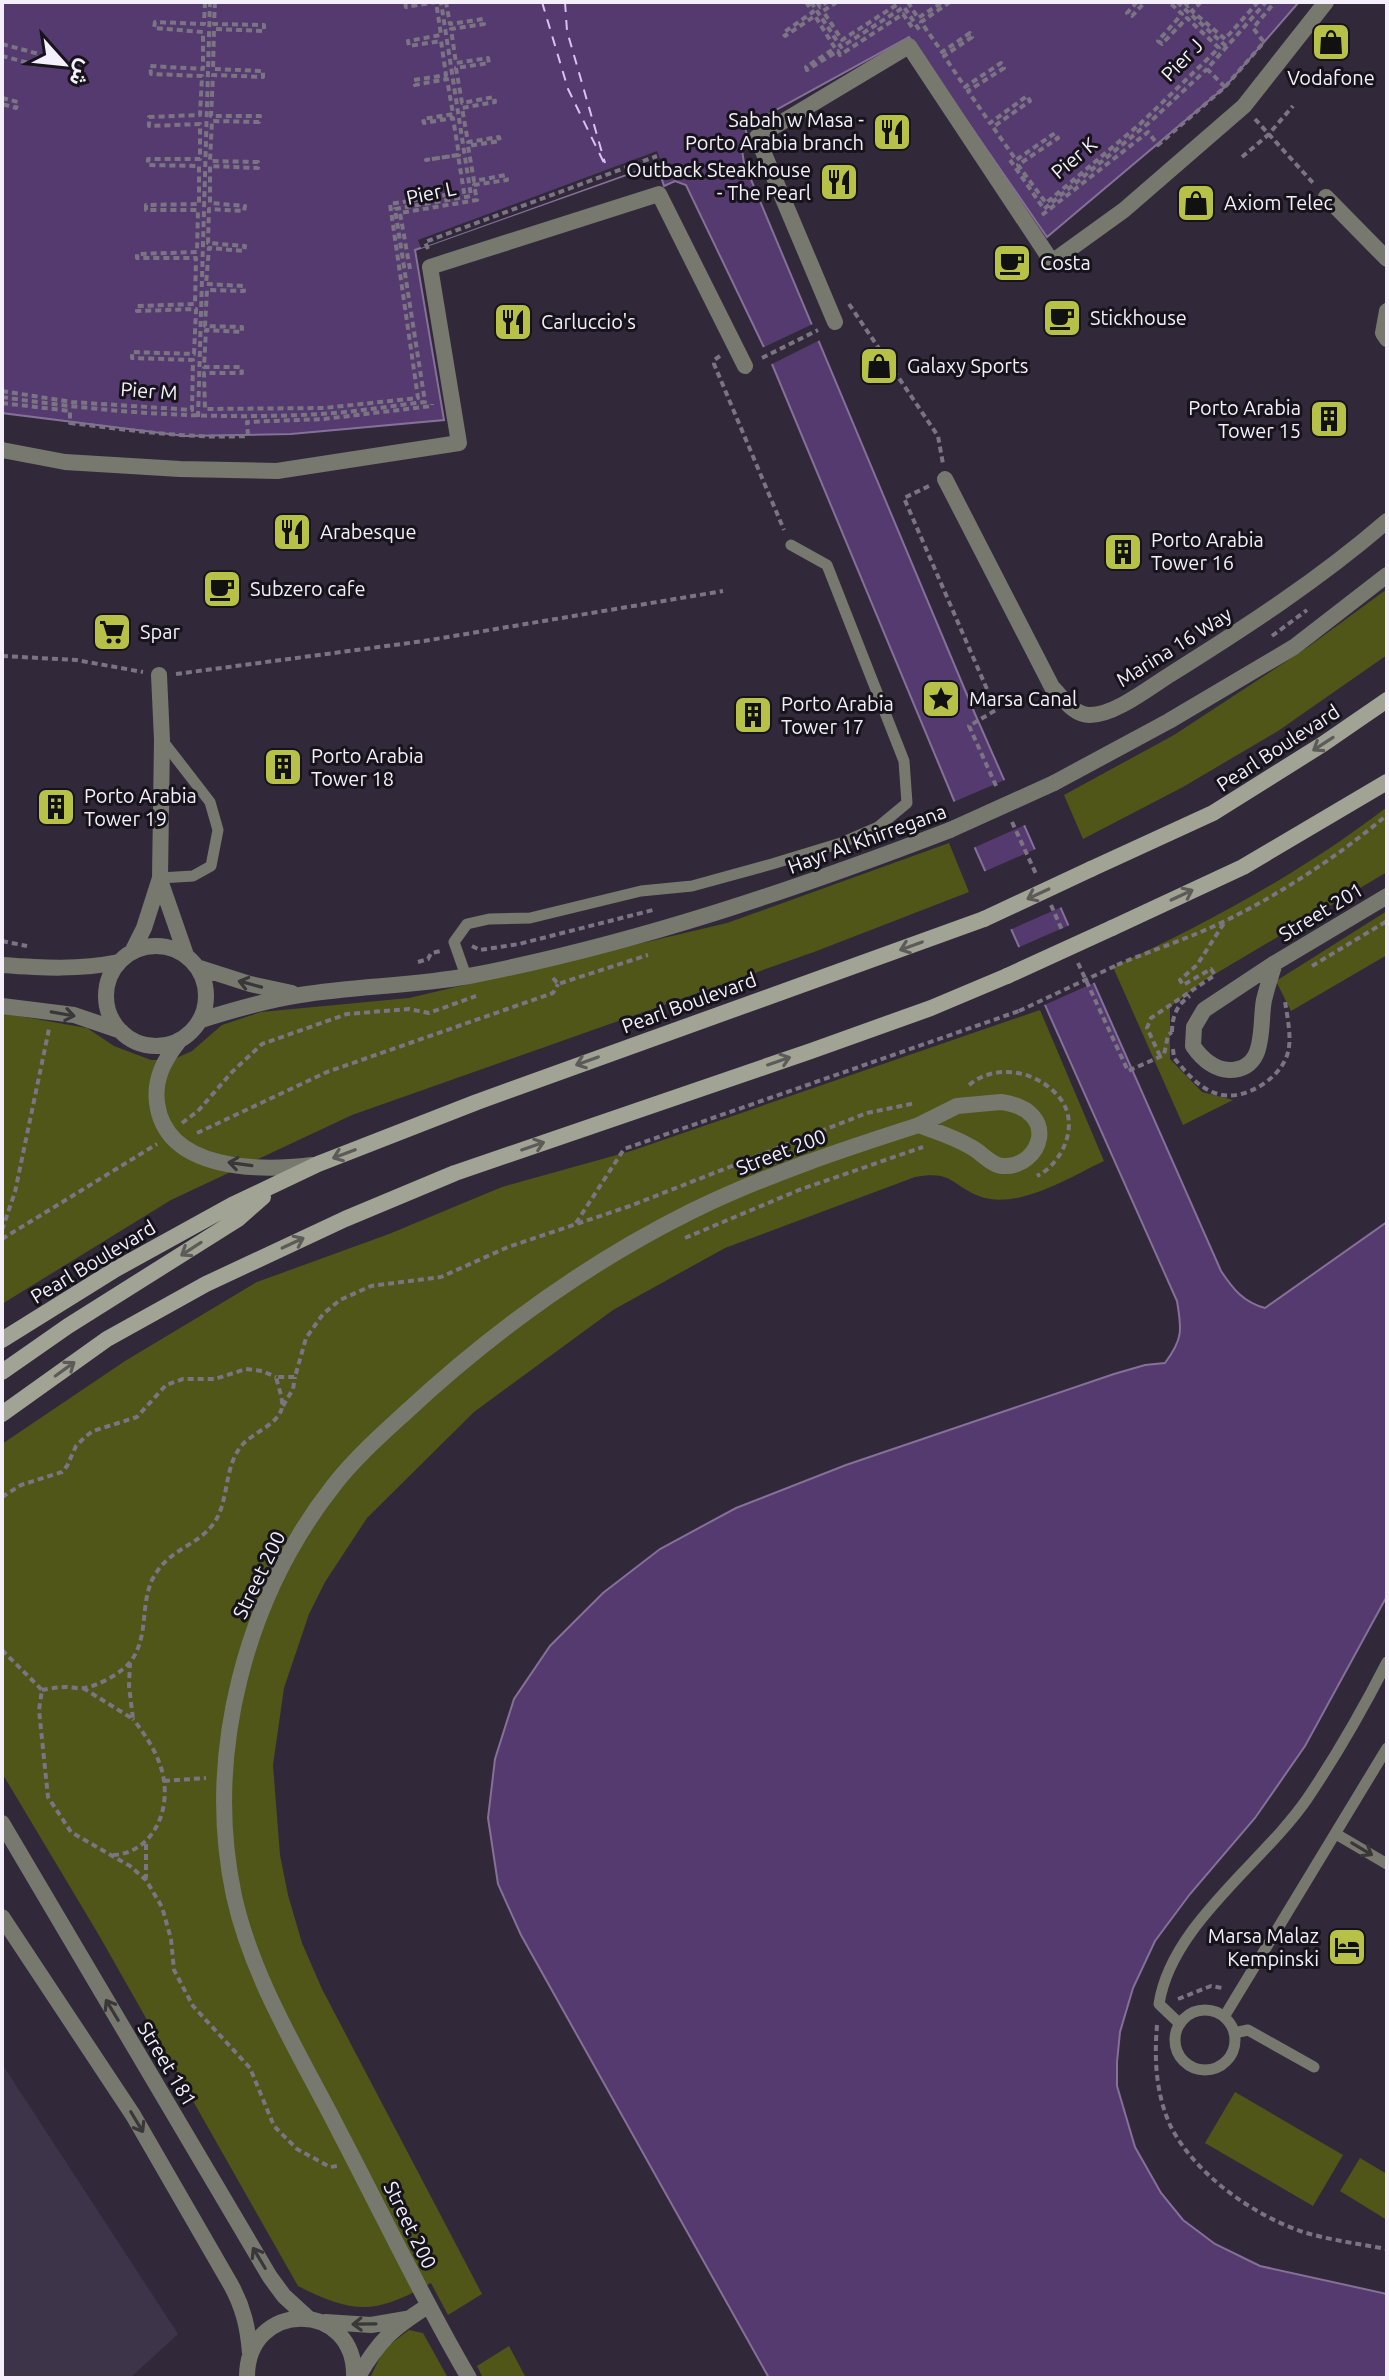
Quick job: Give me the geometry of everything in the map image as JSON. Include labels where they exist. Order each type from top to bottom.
[{"type":"main road","name":"Pearl Boulevard","points":[[2,1340],[116,1269],[232,1205],[318,1164],[477,1102],[984,919],[1213,813],[1387,700]]},
{"type":"main road","points":[[2,1414],[107,1339],[206,1284],[345,1219],[455,1173],[856,1035],[1007,976],[1243,867],[1387,782]]},
{"type":"main road","points":[[2,1372],[68,1326],[238,1219],[276,1185]]},
{"type":"street","points":[[831,319],[757,137],[909,46],[1052,262],[1124,210],[1244,106],[1326,2]]},
{"type":"street","points":[[2,450],[65,462],[277,471],[459,443],[430,267],[659,194],[748,365]]},
{"type":"street","points":[[1326,197],[1387,259]]},
{"type":"street","points":[[1387,311],[1383,333],[1387,339]]},
{"type":"street","name":"Marina 16 Way","points":[[945,479],[1052,687],[1077,713],[1092,715],[1120,705],[1226,639],[1336,564],[1387,521]]},
{"type":"street","name":"Hayr Al Khirregana","points":[[201,1020],[304,994],[377,989],[466,976],[569,955],[737,907],[844,871],[950,830],[1054,783],[1169,721],[1294,647],[1387,575]]},
{"type":"street","points":[[159,675],[162,740],[160,878],[171,917],[204,979],[207,993],[201,1020],[191,1032],[179,1041],[164,1046],[148,1046],[121,1031],[110,1016],[106,997],[110,978],[144,928],[160,878]]},
{"type":"street","name":"Street 201","points":[[1275,963],[1265,999],[1263,1035],[1258,1051],[1243,1068],[1221,1069],[1212,1065],[1193,1046],[1194,1027],[1204,1010],[1275,963],[1387,896]]},
{"type":"street","points":[[2,965],[57,970],[85,968],[160,945],[192,961]]},
{"type":"street","name":"Hayr Al Khirregana","points":[[192,961],[250,984],[304,994]]},
{"type":"street","points":[[2,1006],[74,1015],[121,1031]]},
{"type":"street","points":[[179,1041],[162,1066],[158,1079],[158,1108],[173,1138],[196,1154],[244,1165],[294,1167],[318,1164]]},
{"type":"street","name":"Street 200","points":[[469,2378],[428,2306],[259,1977],[235,1898],[225,1841],[224,1777],[237,1697],[252,1635],[268,1593],[292,1548],[334,1485],[373,1443],[511,1322],[599,1264],[689,1213],[753,1183],[812,1159],[919,1125],[957,1106],[1001,1102],[1018,1104],[1031,1111],[1039,1126],[1040,1136],[1023,1162],[1012,1166],[997,1165],[970,1146],[919,1125]]},
{"type":"street","name":"Street 181","points":[[2,1823],[270,2277],[284,2296],[314,2320],[338,2332],[349,2347],[356,2378]]},
{"type":"street","points":[[2,1917],[133,2115],[242,2305],[248,2326],[246,2369]]},
{"type":"street","points":[[356,2378],[377,2346],[407,2319],[428,2306]]},
{"type":"street","points":[[246,2369],[267,2330],[293,2318],[371,2325],[407,2319]]},
{"type":"lane","points":[[466,976],[454,942],[467,924],[489,919],[530,918],[641,891],[692,886],[841,843],[878,827],[907,803],[904,761],[827,565],[791,545]]},
{"type":"lane","points":[[160,878],[193,876],[211,866],[218,830],[210,802],[162,740]]},
{"type":"lane","points":[[1180,2024],[1159,2004],[1162,1985],[1178,1954],[1206,1914],[1271,1844],[1306,1800],[1387,1662]]},
{"type":"lane","points":[[1224,2017],[1336,1834],[1381,1771],[1387,1748]]},
{"type":"lane","points":[[1336,1834],[1387,1864]]},
{"type":"lane","points":[[1205,2010],[1224,2017],[1234,2033],[1234,2043],[1226,2061],[1218,2067],[1200,2070],[1190,2066],[1177,2052],[1175,2043],[1180,2024],[1187,2016],[1205,2010]]},
{"type":"lane","points":[[1234,2033],[1248,2030],[1314,2067]]},
{"type":"path","name":"Pier M","points":[[2,394],[192,410],[193,360],[132,358],[132,352],[194,354],[196,309],[137,311],[137,306],[195,304],[196,258],[137,258],[137,254],[197,252],[198,210],[146,210],[146,205],[199,204],[199,166],[148,165],[148,159],[200,159],[200,124],[149,126],[149,117],[200,115],[202,76],[151,74],[150,66],[203,69],[203,32],[154,28],[155,22],[204,24],[210,2]]},
{"type":"path","name":"Pier M","points":[[210,2],[214,24],[264,25],[264,31],[214,29],[213,69],[263,71],[263,77],[213,75],[211,116],[260,116],[259,122],[212,121],[210,161],[258,162],[258,168],[210,166],[210,203],[245,206],[244,211],[209,209],[208,243],[245,246],[244,251],[209,248],[206,284],[244,286],[244,291],[207,290],[205,326],[242,327],[242,332],[206,330],[204,367],[241,367],[242,373],[204,373],[205,409],[324,408]]},
{"type":"path","points":[[198,417],[210,2]]},
{"type":"path","name":"Pier L","points":[[324,408],[418,398],[390,204],[464,192],[458,155],[426,160],[459,155],[453,118],[424,123],[423,119],[453,114],[447,79],[415,85],[414,80],[446,75],[441,41],[409,46],[408,41],[441,35],[436,2],[406,7],[405,2]]},
{"type":"path","points":[[2,394],[81,408],[198,417],[323,414],[425,402],[395,209],[471,196],[444,2]]},
{"type":"path","name":"Pier L","points":[[324,419],[432,406],[400,213],[477,200],[474,185],[507,180],[506,175],[474,181],[468,146],[500,141],[499,137],[468,142],[462,108],[495,102],[494,97],[462,103],[456,68],[489,63],[488,58],[456,63],[451,29],[484,24],[483,19],[450,24],[444,2]]},
{"type":"path","points":[[814,2],[820,7],[827,2]]},
{"type":"path","points":[[814,2],[841,47],[904,7],[1044,209],[1151,121],[1207,69],[1266,2]]},
{"type":"path","points":[[837,2],[823,11],[842,40],[901,2]]},
{"type":"path","points":[[908,2],[918,18],[943,2]]},
{"type":"path","name":"Pier K","points":[[950,2],[921,22],[942,52],[970,33],[972,37],[944,56],[965,87],[1001,63],[1004,68],[968,91],[990,123],[1027,96],[1030,101],[993,127],[1016,160],[1055,133],[1058,138],[1018,165],[1046,203],[1140,124]]},
{"type":"path","points":[[1137,2],[1127,13],[1132,16],[1145,2]]},
{"type":"path","name":"Pier J","points":[[1140,124],[1219,48],[1187,18],[1162,44],[1158,41],[1182,14],[1169,2]]},
{"type":"path","points":[[1177,2],[1227,47]]},
{"type":"path","name":"Pier J","points":[[1184,2],[1188,6],[1192,2]]},
{"type":"path","name":"Pier J","points":[[1201,2],[1192,11],[1225,39],[1258,2]]},
{"type":"path","points":[[1148,132],[1158,145],[1225,87],[1264,42],[1253,28],[1275,2]]},
{"type":"path","points":[[2,44],[39,54],[37,65],[2,56]]},
{"type":"path","points":[[1207,69],[1326,197]]},
{"type":"path","points":[[2,98],[18,102],[16,108],[2,104]]},
{"type":"path","points":[[1242,157],[1268,135],[1293,106]]},
{"type":"path","points":[[436,265],[425,242],[657,156]]},
{"type":"path","points":[[748,365],[831,319],[842,302],[849,304],[938,436],[945,479],[904,498],[996,710],[969,726],[1001,797]]},
{"type":"path","points":[[737,349],[717,357],[714,364],[791,545]]},
{"type":"path","name":"Pier M","points":[[2,403],[70,411],[70,423],[184,436],[248,436],[247,422],[324,419]]},
{"type":"path","points":[[2,656],[76,660],[159,675],[194,674],[424,641],[723,591]]},
{"type":"path","points":[[1007,812],[1039,880]]},
{"type":"path","points":[[575,1225],[624,1149],[1019,1011],[1228,918],[1285,889],[1387,815]]},
{"type":"path","points":[[1045,894],[1064,934]]},
{"type":"path","points":[[1158,1057],[1147,1028],[1151,1018],[1215,975],[1211,969],[1183,985],[1180,980],[1197,965],[1228,918]]},
{"type":"path","points":[[2,1239],[154,1146],[327,1072],[553,993],[558,984],[652,953]]},
{"type":"path","points":[[1077,960],[1128,1071],[1164,1055],[1168,1035],[1172,1032]]},
{"type":"path","points":[[551,975],[558,984]]},
{"type":"path","points":[[173,1138],[232,1072],[262,1044],[347,1014],[409,1009],[429,1013],[482,993]]},
{"type":"path","points":[[2,1230],[15,1192],[53,1012]]},
{"type":"path","points":[[962,1091],[977,1078],[995,1072],[1016,1071],[1058,1096],[1068,1120],[1065,1147],[1045,1172],[1028,1181]]},
{"type":"path","points":[[133,1719],[130,1662],[144,1631],[144,1605],[153,1579],[172,1553],[192,1543],[214,1524],[224,1498],[228,1474],[242,1446],[279,1414],[293,1389],[306,1338],[323,1314],[340,1300],[371,1286],[441,1277],[508,1247],[630,1206],[867,1113],[923,1102]]},
{"type":"path","points":[[672,1244],[820,1182],[930,1145]]},
{"type":"path","points":[[2,1497],[21,1485],[62,1472],[76,1446],[85,1437],[93,1431],[137,1417],[166,1385],[183,1379],[215,1379],[246,1369],[276,1377],[295,1377]]},
{"type":"path","points":[[276,1377],[283,1406]]},
{"type":"path","points":[[2,1650],[42,1690]]},
{"type":"path","points":[[42,1690],[62,1686],[83,1688],[106,1680],[130,1662]]},
{"type":"path","points":[[83,1688],[133,1719],[157,1756],[164,1781],[164,1806],[146,1844],[146,1880]]},
{"type":"path","points":[[42,1690],[39,1710],[48,1797],[71,1832],[130,1866],[146,1880],[162,1907],[171,1939],[174,1970],[193,2006],[250,2068],[274,2126],[297,2149],[330,2167],[354,2160]]},
{"type":"path","points":[[164,1781],[224,1777]]},
{"type":"path","points":[[110,1855],[132,1852],[146,1844]]},
{"type":"path","points":[[1239,1992],[1211,1986],[1159,2004],[1155,2058],[1160,2096],[1171,2127],[1193,2160],[1233,2194],[1270,2217],[1300,2231],[1329,2239],[1387,2249]]},
{"type":"shaded area","points":[[2,2],[1299,2],[1225,87],[1047,237],[909,37],[745,127],[749,144],[742,150],[744,163],[975,714],[1221,1271],[1239,1294],[1265,1308],[1387,1222],[1387,1596],[1305,1746],[1255,1818],[1190,1894],[1155,1941],[1133,1988],[1120,2032],[1117,2086],[1135,2147],[1161,2193],[1183,2220],[1215,2244],[1260,2266],[1387,2294],[1387,2378],[769,2378],[521,1935],[498,1884],[488,1818],[495,1759],[514,1699],[550,1646],[603,1593],[660,1549],[736,1508],[846,1465],[1114,1374],[1165,1363],[1180,1334],[1177,1301],[958,810],[772,364],[686,185],[675,181],[664,186],[657,164],[415,250],[444,420],[291,434],[185,436],[2,413]]},
{"type":"shaded area","points":[[2,2064],[178,2334],[130,2378],[2,2378]]},
{"type":"green space","points":[[1387,589],[1387,655],[1278,731],[1183,787],[1083,839],[1064,795],[1174,735],[1308,647]]},
{"type":"green space","points":[[1387,807],[1387,872],[1205,980],[1170,1007],[1170,1059],[1202,1092],[1233,1100],[1183,1125],[1113,967],[1289,874]]},
{"type":"green space","points":[[949,843],[969,892],[814,952],[352,1115],[171,1200],[2,1304],[2,1013],[87,1028],[114,1046],[151,1060],[172,1060],[192,1051],[222,1025],[261,1012],[409,998],[727,923]]},
{"type":"green space","points":[[1387,911],[1387,955],[1291,1011],[1276,981]]},
{"type":"green space","points":[[1040,1010],[1104,1161],[1043,1190],[1010,1199],[979,1196],[937,1175],[915,1177],[725,1248],[613,1310],[474,1412],[367,1518],[325,1582],[309,1614],[284,1688],[273,1765],[280,1855],[288,1895],[302,1943],[322,1989],[482,2294],[448,2315],[431,2283],[395,2301],[365,2307],[335,2302],[298,2286],[100,1937],[2,1773],[2,1444],[125,1361],[257,1282],[389,1234],[502,1187],[631,1151]]},
{"type":"green space","points":[[1235,2092],[1343,2155],[1313,2206],[1205,2143]]},
{"type":"green space","points":[[1360,2158],[1387,2174],[1387,2220],[1340,2191]]},
{"type":"green space","points":[[409,2330],[423,2333],[448,2378],[370,2378],[384,2349]]},
{"type":"green space","points":[[509,2346],[526,2378],[483,2378],[477,2366]]},
{"type":"pier","points":[[657,151],[661,162],[421,248],[418,240]]},
{"type":"pier","points":[[815,323],[822,339],[768,366],[760,349]]},
{"type":"pier","points":[[1007,779],[1027,824],[971,849],[951,803]]},
{"type":"pier","points":[[1038,848],[1064,906],[1007,931],[981,873]]},
{"type":"pier","points":[[1072,924],[1098,981],[1040,1007],[1015,949]]},
{"type":"ferry route","points":[[542,2],[568,89],[607,169]]},
{"type":"ferry route","points":[[565,2],[567,31],[605,163]]},
{"type":"place","name":"Vodafone","points":[[1331,42]]},
{"type":"place","name":"Sabah w Masa - Porto Arabia branch","points":[[892,132]]},
{"type":"place","name":"Outback Steakhouse - The Pearl","points":[[839,182]]},
{"type":"place","name":"Axiom Telec","points":[[1196,203]]},
{"type":"place","name":"Costa","points":[[1012,263]]},
{"type":"place","name":"Stickhouse","points":[[1062,318]]},
{"type":"place","name":"Carluccio's","points":[[513,322]]},
{"type":"place","name":"Galaxy Sports","points":[[879,366]]},
{"type":"place","name":"Porto Arabia Tower 15","points":[[1329,419]]},
{"type":"place","name":"Arabesque","points":[[292,532]]},
{"type":"place","name":"Porto Arabia Tower 16","points":[[1123,552]]},
{"type":"place","name":"Subzero cafe","points":[[222,589]]},
{"type":"place","name":"Spar","points":[[112,632]]},
{"type":"place","name":"Marsa Canal","points":[[941,699]]},
{"type":"place","name":"Porto Arabia Tower 17","points":[[753,715]]},
{"type":"place","name":"Porto Arabia Tower 18","points":[[283,767]]},
{"type":"place","name":"Porto Arabia Tower 19","points":[[56,807]]},
{"type":"place","name":"Marsa Malaz Kempinski","points":[[1347,1947]]}]
